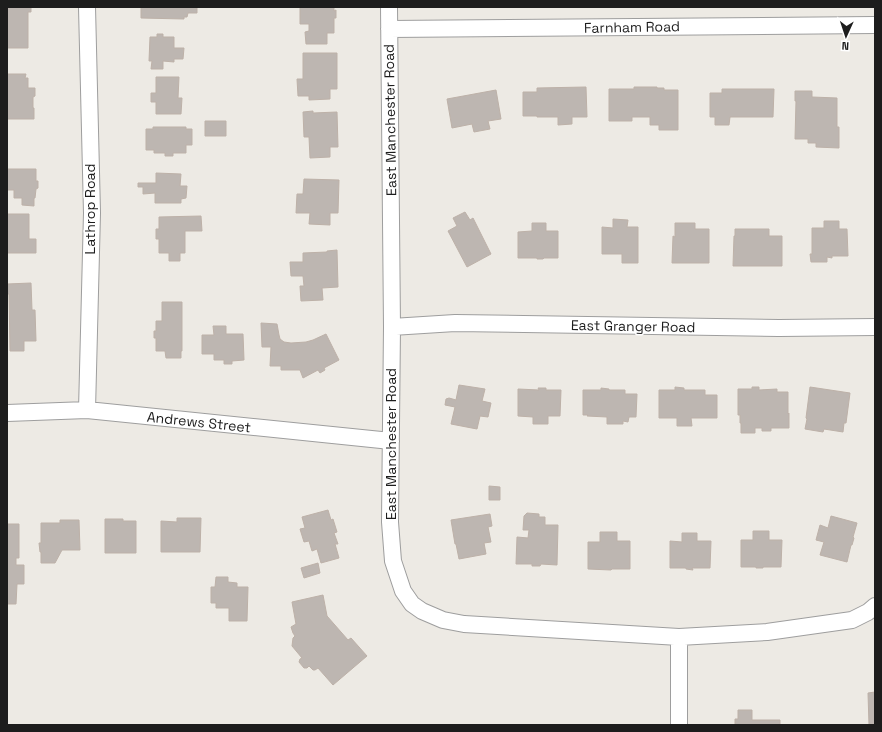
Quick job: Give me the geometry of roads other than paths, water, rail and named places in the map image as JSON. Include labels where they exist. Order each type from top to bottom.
[{"type":"street","name":"Lathrop Road","points":[[87,7],[92,213],[87,410]]},
{"type":"street","name":"East Manchester Road","points":[[389,7],[392,327],[390,522],[393,560],[403,591],[412,604],[422,611],[443,620],[464,624],[679,637],[767,632],[852,620],[868,612],[875,606]]},
{"type":"street","name":"Farnham Road","points":[[389,29],[875,25]]},
{"type":"street","name":"East Granger Road","points":[[392,327],[455,324],[779,328],[875,327]]},
{"type":"street","name":"Andrews Street","points":[[7,413],[87,410],[391,441]]},
{"type":"street","points":[[679,637],[679,725]]}]
